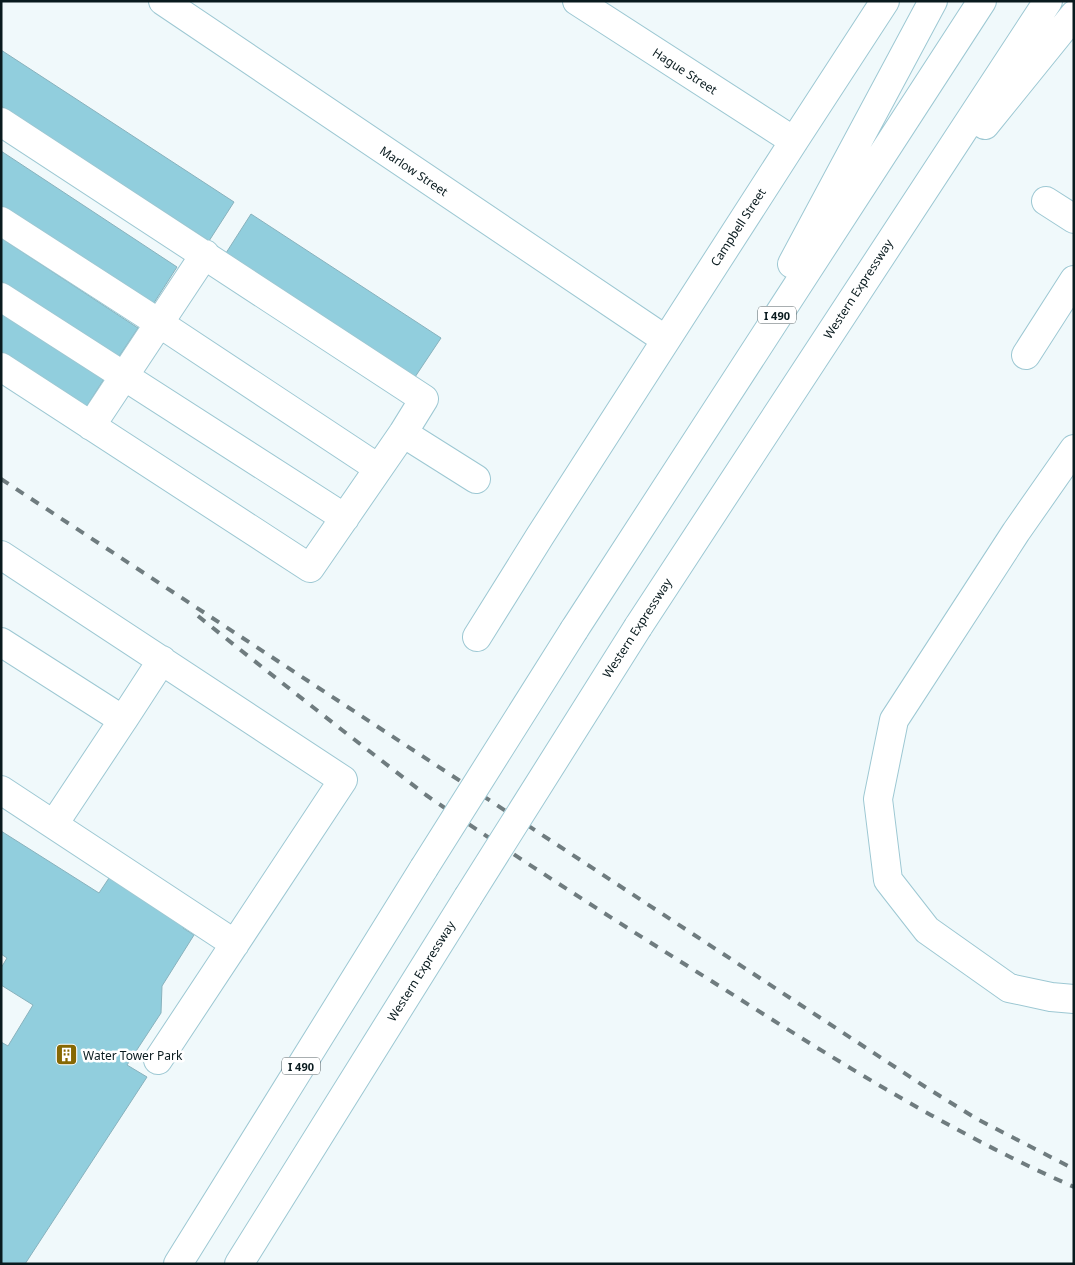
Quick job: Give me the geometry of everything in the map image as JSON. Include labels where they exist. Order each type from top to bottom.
[{"type":"main road","name":"Marlow Street","points":[[163,1],[666,340]]},
{"type":"main road","name":"Hague Street","points":[[577,1],[794,140]]},
{"type":"main road","name":"Campbell Street","points":[[477,637],[794,140],[885,1]]},
{"type":"main road","points":[[671,479],[760,322],[933,1]]},
{"type":"main road","name":"I 490","points":[[178,1264],[574,630],[982,1]]},
{"type":"main road","name":"Western Expressway","points":[[240,1264],[638,627],[1048,1]]},
{"type":"main road","points":[[842,313],[1033,64],[1074,16]]},
{"type":"main road","points":[[1,122],[424,399],[403,433],[310,568],[1,367]]},
{"type":"main road","points":[[1046,201],[1074,219]]},
{"type":"main road","points":[[1,221],[378,468]]},
{"type":"main road","points":[[91,426],[205,254]]},
{"type":"main road","points":[[1026,355],[1074,280]]},
{"type":"main road","points":[[1,297],[345,518]]},
{"type":"main road","points":[[403,433],[476,479]]},
{"type":"main road","points":[[1074,449],[1016,532],[894,720],[878,799],[888,880],[927,930],[1009,988],[1051,997],[1074,999]]},
{"type":"main road","points":[[1,554],[343,780],[158,1060]]},
{"type":"main road","points":[[1,642],[122,720]]},
{"type":"main road","points":[[54,824],[162,660]]},
{"type":"main road","points":[[1,790],[235,944]]},
{"type":"building","points":[[1,50],[234,202],[209,241],[1,106]]},
{"type":"building","points":[[1,151],[177,267],[152,306],[1,207]]},
{"type":"building","points":[[251,214],[441,338],[415,377],[226,253]]},
{"type":"building","points":[[1,238],[138,328],[118,358],[1,281]]},
{"type":"building","points":[[1,311],[104,379],[85,409],[1,354]]},
{"type":"building","name":"Water Tower Park","points":[[1,831],[99,893],[113,872],[188,920],[183,928],[194,935],[162,986],[161,1013],[127,1065],[147,1077],[25,1264],[1,1264],[1,1042],[8,1046],[33,1005],[1,985],[1,968],[7,958],[1,954]]},
{"type":"railway","points":[[1,479],[927,1088],[977,1119],[1074,1169]]},
{"type":"railway","points":[[198,616],[426,795],[533,867],[845,1065],[980,1142],[1074,1187]]},
{"type":"place","name":"Water Tower Park","points":[[67,1055]]}]
